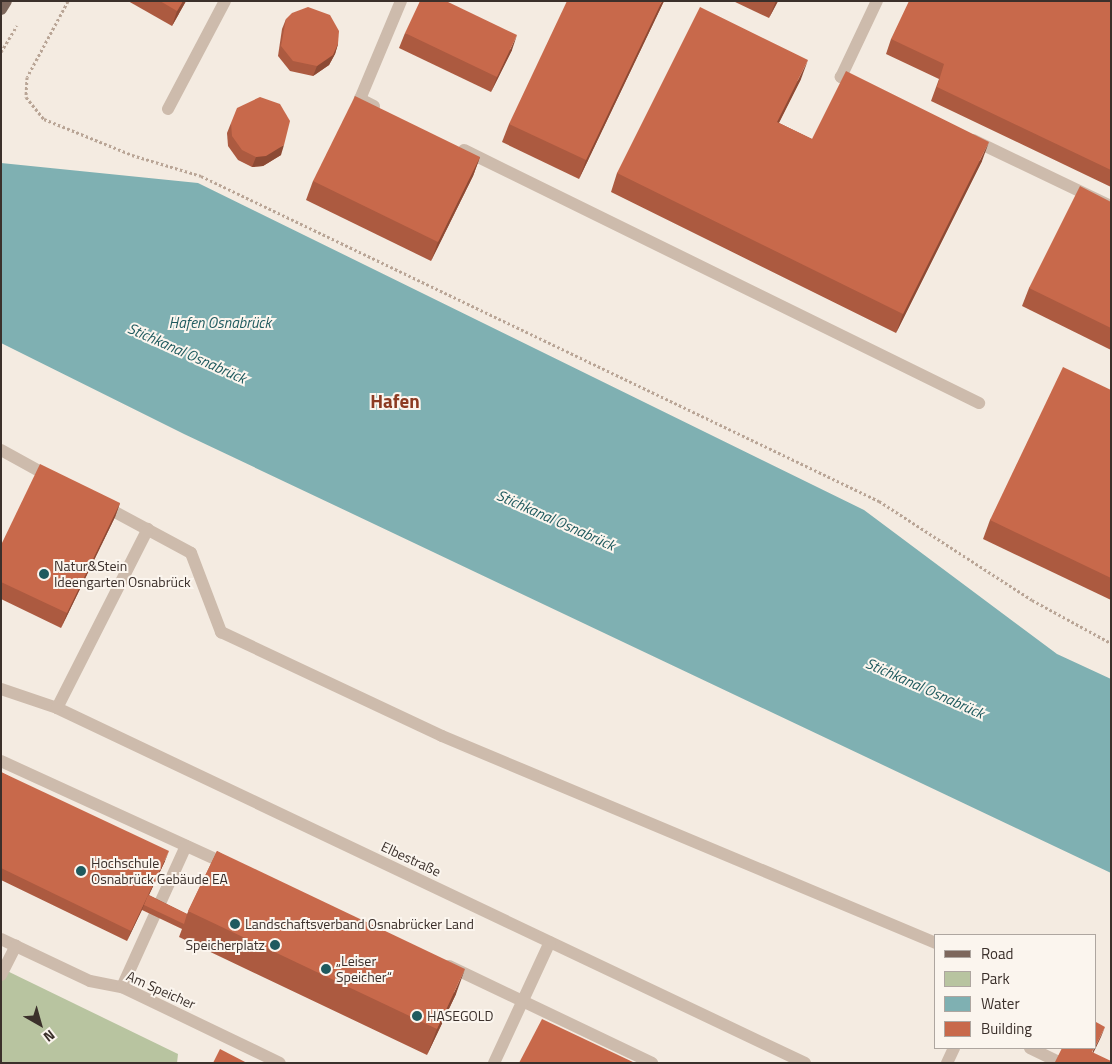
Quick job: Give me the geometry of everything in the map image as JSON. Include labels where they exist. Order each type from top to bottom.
[{"type":"main road","points":[[1,9],[6,1]]},
{"type":"street","points":[[168,110],[225,1]]},
{"type":"street","points":[[387,112],[360,99],[402,1]]},
{"type":"street","points":[[868,90],[841,77],[876,1]]},
{"type":"street","points":[[958,133],[1111,206]]},
{"type":"street","points":[[449,143],[979,403]]},
{"type":"street","points":[[1,450],[62,483]]},
{"type":"street","points":[[87,497],[191,553],[221,632],[442,736],[934,942]]},
{"type":"street","points":[[57,708],[148,530]]},
{"type":"street","name":"Elbestraße","points":[[1,689],[57,708],[805,1063]]},
{"type":"street","points":[[1,761],[241,871]]},
{"type":"street","points":[[122,987],[186,846]]},
{"type":"street","name":"Am Speicher","points":[[1,939],[90,981],[122,987],[280,1063]]},
{"type":"street","points":[[494,1063],[550,942]]},
{"type":"street","points":[[1,975],[16,946]]},
{"type":"street","points":[[440,962],[522,999],[652,1063]]},
{"type":"street","points":[[947,1063],[954,1049]]},
{"type":"street","points":[[1032,1049],[1057,1061]]},
{"type":"path","points":[[68,1],[26,77],[26,97],[44,119],[132,155],[201,176],[879,501],[1032,600],[1111,643]]},
{"type":"green space","points":[[1,968],[178,1054],[177,1063],[1,1063]]},
{"type":"water","name":"Hafen Osnabrück","points":[[1,163],[198,183],[864,510],[1057,654],[1111,679],[1111,873],[184,434],[1,343]]},
{"type":"building","points":[[160,1],[183,1],[177,11]]},
{"type":"building","points":[[420,1],[446,1],[517,35],[497,77],[405,33]]},
{"type":"building","points":[[567,1],[662,1],[586,160],[509,124]]},
{"type":"building","points":[[909,1],[1111,1],[1111,170],[937,87],[944,64],[891,39]]},
{"type":"building","points":[[308,7],[330,15],[339,31],[338,44],[333,55],[317,66],[293,61],[281,46],[286,19],[292,13]]},
{"type":"building","points":[[700,7],[808,60],[777,122],[812,139],[846,71],[989,142],[903,314],[617,173]]},
{"type":"building","points":[[355,96],[480,157],[438,242],[313,181]]},
{"type":"building","points":[[260,97],[280,104],[290,121],[284,145],[266,156],[256,157],[242,150],[232,136],[231,123],[237,108]]},
{"type":"building","points":[[1080,186],[1111,202],[1111,328],[1029,288]]},
{"type":"building","points":[[1063,367],[1111,390],[1111,578],[990,520]]},
{"type":"building","name":"Natur&Stein Ideengarten Osnabrück","points":[[40,464],[120,503],[67,613],[1,582],[1,545]]},
{"type":"building","name":"Hochschule Osnabrück Gebäude EA","points":[[1,772],[169,851],[131,931],[1,868]]},
{"type":"building","points":[[217,851],[465,969],[437,1029],[188,911]]},
{"type":"building","points":[[148,895],[187,914],[184,924],[144,905]]},
{"type":"building","points":[[542,1019],[635,1063],[519,1063]]},
{"type":"building","points":[[1097,1023],[1105,1027],[1097,1043]]},
{"type":"building","points":[[220,1049],[247,1063],[213,1063]]},
{"type":"building","points":[[1062,1049],[1094,1049],[1092,1052],[1111,1061],[1111,1063],[1057,1063],[1055,1062]]},
{"type":"place","name":"Natur&Stein Ideengarten Osnabrück","points":[[44,574]]},
{"type":"place","name":"Hochschule Osnabrück Gebäude EA","points":[[81,871]]},
{"type":"place","name":"Landschaftsverband Osnabrücker Land","points":[[235,924]]},
{"type":"place","name":"Speicherplatz","points":[[275,945]]},
{"type":"place","name":"„Leiser Speicher“","points":[[326,969]]},
{"type":"place","name":"HASEGOLD","points":[[417,1016]]},
{"type":"district","name":"Hafen","points":[[395,401]]},
{"type":"water label","name":"Stichkanal Osnabrück","points":[[187,353]]},
{"type":"water label","name":"Stichkanal Osnabrück","points":[[556,520]]},
{"type":"water label","name":"Stichkanal Osnabrück","points":[[925,688]]}]
